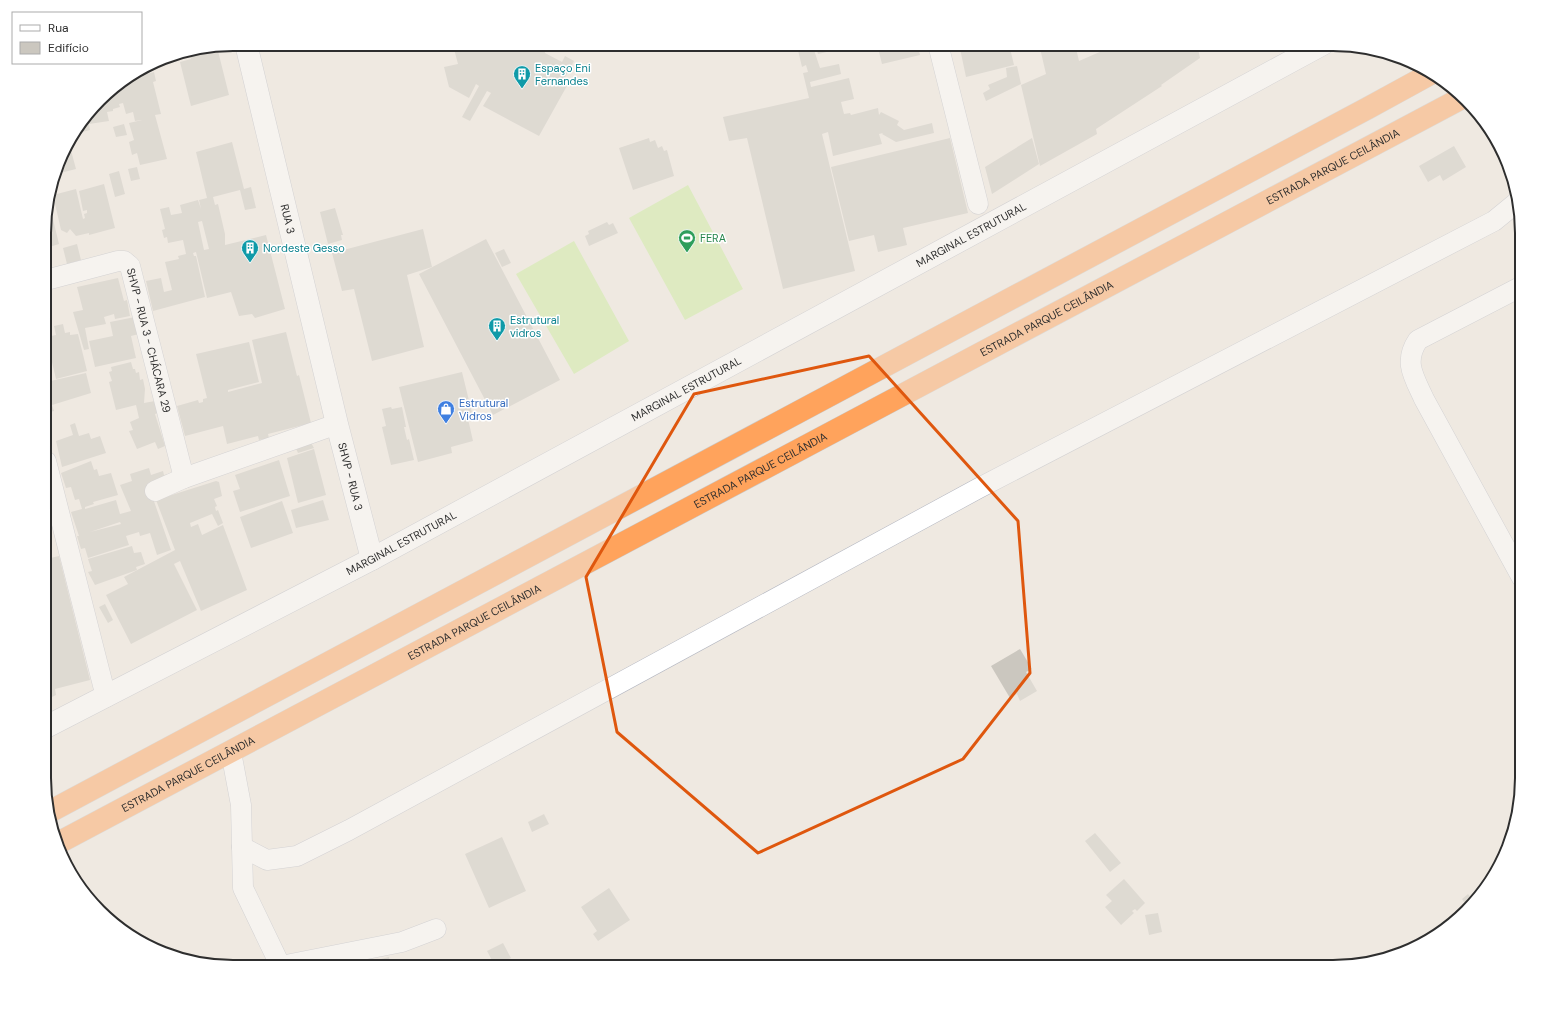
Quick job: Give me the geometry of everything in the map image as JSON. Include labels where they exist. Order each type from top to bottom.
[{"type":"highway","points":[[54,810],[1426,76]]},
{"type":"highway","name":"ESTRADA PARQUE CEILÂNDIA","points":[[62,841],[1458,100]]},
{"type":"main road","name":"RUA 3","points":[[248,51],[330,394]]},
{"type":"main road","name":"MARGINAL ESTRUTURAL","points":[[51,724],[372,559],[1310,51]]},
{"type":"main road","name":"SHVP - RUA 3","points":[[330,394],[372,559]]},
{"type":"street","points":[[940,51],[978,204]]},
{"type":"street","points":[[242,847],[267,860],[297,856],[348,830],[979,488],[1487,225],[1513,205]]},
{"type":"street","name":"SHVP - RUA 3 - CHÁCARA 29","points":[[51,279],[118,261],[124,261],[130,266],[184,478]]},
{"type":"street","points":[[1515,290],[1418,340],[1411,350],[1410,360],[1412,372],[1424,399],[1515,565]]},
{"type":"street","points":[[155,491],[184,478],[337,424]]},
{"type":"street","points":[[51,481],[106,697]]},
{"type":"street","points":[[231,752],[241,805],[243,888],[278,960]]},
{"type":"street","points":[[315,960],[402,942],[436,929]]},
{"type":"highlighted area","points":[[869,356],[1018,521],[1030,673],[963,759],[758,853],[617,732],[586,577],[694,394]]},
{"type":"green space","name":"FERA","points":[[688,185],[743,289],[685,320],[629,218]]},
{"type":"green space","points":[[574,241],[629,341],[574,374],[516,274]]},
{"type":"building","points":[[218,51],[229,95],[191,106],[180,62],[191,59],[190,56]]},
{"type":"building","name":"Espaço Eni Fernandes","points":[[455,51],[545,51],[545,53],[562,62],[565,56],[574,61],[563,81],[568,84],[539,136],[483,106],[491,93],[487,91],[470,121],[462,117],[479,86],[476,84],[469,98],[449,87],[444,67],[458,64]]},
{"type":"building","points":[[798,51],[814,51],[820,68],[839,64],[841,74],[810,82],[811,87],[849,78],[854,99],[841,102],[844,114],[850,113],[851,115],[878,108],[879,115],[881,112],[899,121],[897,125],[904,130],[932,123],[934,133],[896,142],[882,134],[883,133],[879,134],[882,144],[833,156],[828,132],[822,134],[855,271],[783,289],[747,138],[729,141],[723,117],[809,98],[803,73],[808,72],[806,65],[802,67]]},
{"type":"building","points":[[817,51],[831,51],[818,54]]},
{"type":"building","points":[[879,51],[919,51],[920,55],[882,64]]},
{"type":"building","points":[[960,51],[1011,51],[1014,65],[966,77]]},
{"type":"building","points":[[1041,51],[1077,51],[1079,61],[1102,51],[1198,51],[1200,58],[1161,85],[1162,86],[1096,129],[1097,134],[1040,166],[1021,85],[1046,74]]},
{"type":"building","points":[[1017,66],[1021,84],[986,101],[983,93],[990,89],[988,85],[1007,77],[1006,68]]},
{"type":"building","points":[[154,72],[156,81],[153,82],[161,114],[155,115],[167,159],[140,165],[137,153],[132,155],[129,142],[134,140],[129,123],[142,120],[135,121],[133,112],[126,114],[123,103],[119,104],[120,107],[113,109],[113,111],[107,112],[109,121],[89,124],[90,130],[82,132],[104,104],[141,75]]},
{"type":"building","points":[[124,124],[127,135],[116,137],[113,127]]},
{"type":"building","points":[[649,138],[650,142],[655,140],[658,148],[662,146],[664,151],[667,150],[674,176],[633,190],[619,148]]},
{"type":"building","points":[[950,138],[968,213],[903,228],[907,245],[878,252],[874,235],[849,241],[831,167]]},
{"type":"building","points":[[1032,138],[1039,164],[992,194],[985,167]]},
{"type":"building","points":[[232,142],[244,189],[251,187],[256,208],[245,210],[240,190],[213,197],[215,205],[218,204],[225,234],[225,245],[266,235],[285,309],[255,318],[252,314],[239,316],[231,292],[207,298],[196,252],[193,253],[194,256],[196,256],[205,297],[153,311],[146,281],[161,278],[164,292],[172,290],[165,262],[179,259],[178,256],[186,254],[183,240],[168,243],[167,237],[164,238],[162,230],[165,229],[160,209],[169,207],[171,215],[182,213],[180,205],[198,200],[201,209],[199,200],[207,198],[196,152]],"holes":[[[202,221],[209,249],[204,250],[198,222]]]},
{"type":"building","points":[[1454,146],[1466,167],[1443,181],[1440,175],[1428,182],[1419,166]]},
{"type":"building","points":[[71,150],[76,169],[62,173]]},
{"type":"building","points":[[137,167],[140,179],[131,181],[128,169]]},
{"type":"building","points":[[119,171],[125,194],[115,197],[109,174]]},
{"type":"building","points":[[104,184],[115,228],[89,235],[89,233],[76,236],[70,229],[67,233],[61,230],[54,199],[55,195],[76,189],[83,219],[85,218],[84,214],[87,213],[87,210],[83,211],[79,191]]},
{"type":"building","points":[[335,208],[343,235],[341,235],[342,240],[328,244],[320,212]]},
{"type":"building","points":[[52,215],[59,244],[51,246]]},
{"type":"building","points":[[607,222],[609,225],[613,223],[618,233],[589,246],[585,236],[589,234],[588,231]]},
{"type":"building","points":[[423,229],[432,267],[407,275],[424,347],[372,361],[354,289],[342,291],[332,253]]},
{"type":"building","name":"Estrutural vidros","points":[[486,239],[560,380],[493,415],[419,274]]},
{"type":"building","points":[[77,244],[81,260],[67,264],[63,248]]},
{"type":"building","points":[[504,249],[511,263],[502,267],[495,253]]},
{"type":"building","points":[[118,278],[124,301],[127,300],[130,316],[115,319],[114,314],[104,317],[106,324],[85,328],[89,349],[84,350],[73,312],[83,310],[77,287]]},
{"type":"building","points":[[135,317],[139,334],[131,336],[136,358],[95,367],[89,341],[113,336],[110,322]]},
{"type":"building","points":[[63,324],[65,333],[70,332],[70,335],[78,334],[87,371],[56,379],[51,358],[51,336],[56,335],[54,326]]},
{"type":"building","points":[[286,332],[311,423],[268,434],[269,438],[259,440],[258,436],[227,444],[223,426],[185,436],[177,406],[198,400],[199,403],[203,402],[203,399],[207,398],[196,354],[249,342],[259,382],[228,390],[228,392],[262,383],[252,340]]},
{"type":"building","points":[[131,362],[136,373],[139,372],[140,380],[143,379],[145,389],[144,403],[155,401],[158,413],[155,414],[165,446],[158,449],[155,442],[137,449],[129,431],[133,430],[130,422],[139,418],[136,405],[116,410],[109,382],[112,381],[109,372],[112,371],[111,367]]},
{"type":"building","points":[[462,372],[473,417],[468,419],[473,441],[451,447],[452,453],[418,462],[399,387]]},
{"type":"building","points":[[86,373],[91,393],[52,405],[54,411],[51,412],[51,381]]},
{"type":"building","points":[[391,407],[392,409],[402,407],[406,427],[404,427],[407,440],[409,439],[414,460],[391,465],[382,427],[386,426],[382,409]]},
{"type":"building","points":[[75,423],[79,436],[89,433],[91,439],[100,436],[106,453],[62,467],[56,441],[73,435],[70,425]]},
{"type":"building","points":[[310,441],[314,448],[298,453],[294,444]]},
{"type":"building","points":[[314,449],[326,495],[298,503],[287,458]]},
{"type":"building","points":[[279,460],[290,496],[240,512],[233,491],[240,489],[235,475]]},
{"type":"building","points":[[91,461],[94,470],[97,469],[99,476],[111,473],[118,495],[93,502],[94,504],[85,507],[85,509],[116,500],[120,514],[131,511],[120,485],[132,481],[130,474],[149,468],[151,475],[163,471],[164,475],[172,473],[149,487],[171,550],[157,555],[150,533],[140,536],[139,532],[126,536],[129,545],[88,558],[85,548],[81,549],[77,536],[79,536],[71,512],[82,509],[79,499],[75,500],[71,487],[66,488],[61,473]],"holes":[[[120,522],[121,524],[90,532]]]},
{"type":"building","points":[[216,481],[219,482],[222,496],[214,499],[217,506],[215,507],[216,511],[218,510],[223,523],[218,526],[212,514],[190,523],[191,527],[198,524],[202,535],[223,525],[247,590],[201,611],[180,561],[174,564],[197,610],[131,644],[106,595],[128,584],[124,577],[175,550],[156,500]]},
{"type":"building","points":[[323,500],[329,520],[296,528],[291,510]]},
{"type":"building","points":[[282,501],[293,533],[251,548],[240,517]]},
{"type":"building","points":[[132,546],[134,553],[141,552],[145,564],[136,567],[137,570],[95,585],[88,572],[92,571],[88,559]]},
{"type":"building","points":[[59,556],[90,680],[55,689],[56,695],[51,698],[51,558]]},
{"type":"building","points":[[105,604],[113,620],[108,623],[99,607]]},
{"type":"building","points":[[1020,649],[1032,669],[1026,672],[1037,691],[1020,701],[1017,694],[1010,698],[991,666]]},
{"type":"building","points":[[544,814],[549,824],[532,832],[528,822]]},
{"type":"building","points":[[1095,833],[1121,863],[1110,872],[1085,841]]},
{"type":"building","points":[[502,837],[526,891],[489,908],[465,854]]},
{"type":"building","points":[[1124,879],[1145,903],[1137,911],[1135,909],[1132,911],[1134,913],[1121,925],[1105,907],[1112,901],[1106,895]]},
{"type":"building","points":[[609,888],[630,920],[598,941],[593,934],[597,931],[581,907]]},
{"type":"building","points":[[1468,894],[1471,897],[1465,904],[1462,899]]},
{"type":"building","points":[[1158,913],[1162,932],[1149,935],[1145,915]]},
{"type":"building","points":[[503,943],[511,958],[507,960],[492,960],[487,951]]},
{"type":"building","points":[[389,957],[390,960],[377,960]]},
{"type":"place","name":"Espaço Eni Fernandes","points":[[522,89]]},
{"type":"place","name":"FERA","points":[[687,253]]},
{"type":"place","name":"Nordeste Gesso","points":[[250,263]]},
{"type":"place","name":"Estrutural vidros","points":[[497,341]]},
{"type":"place","name":"Estrutural Vidros","points":[[446,424]]}]
